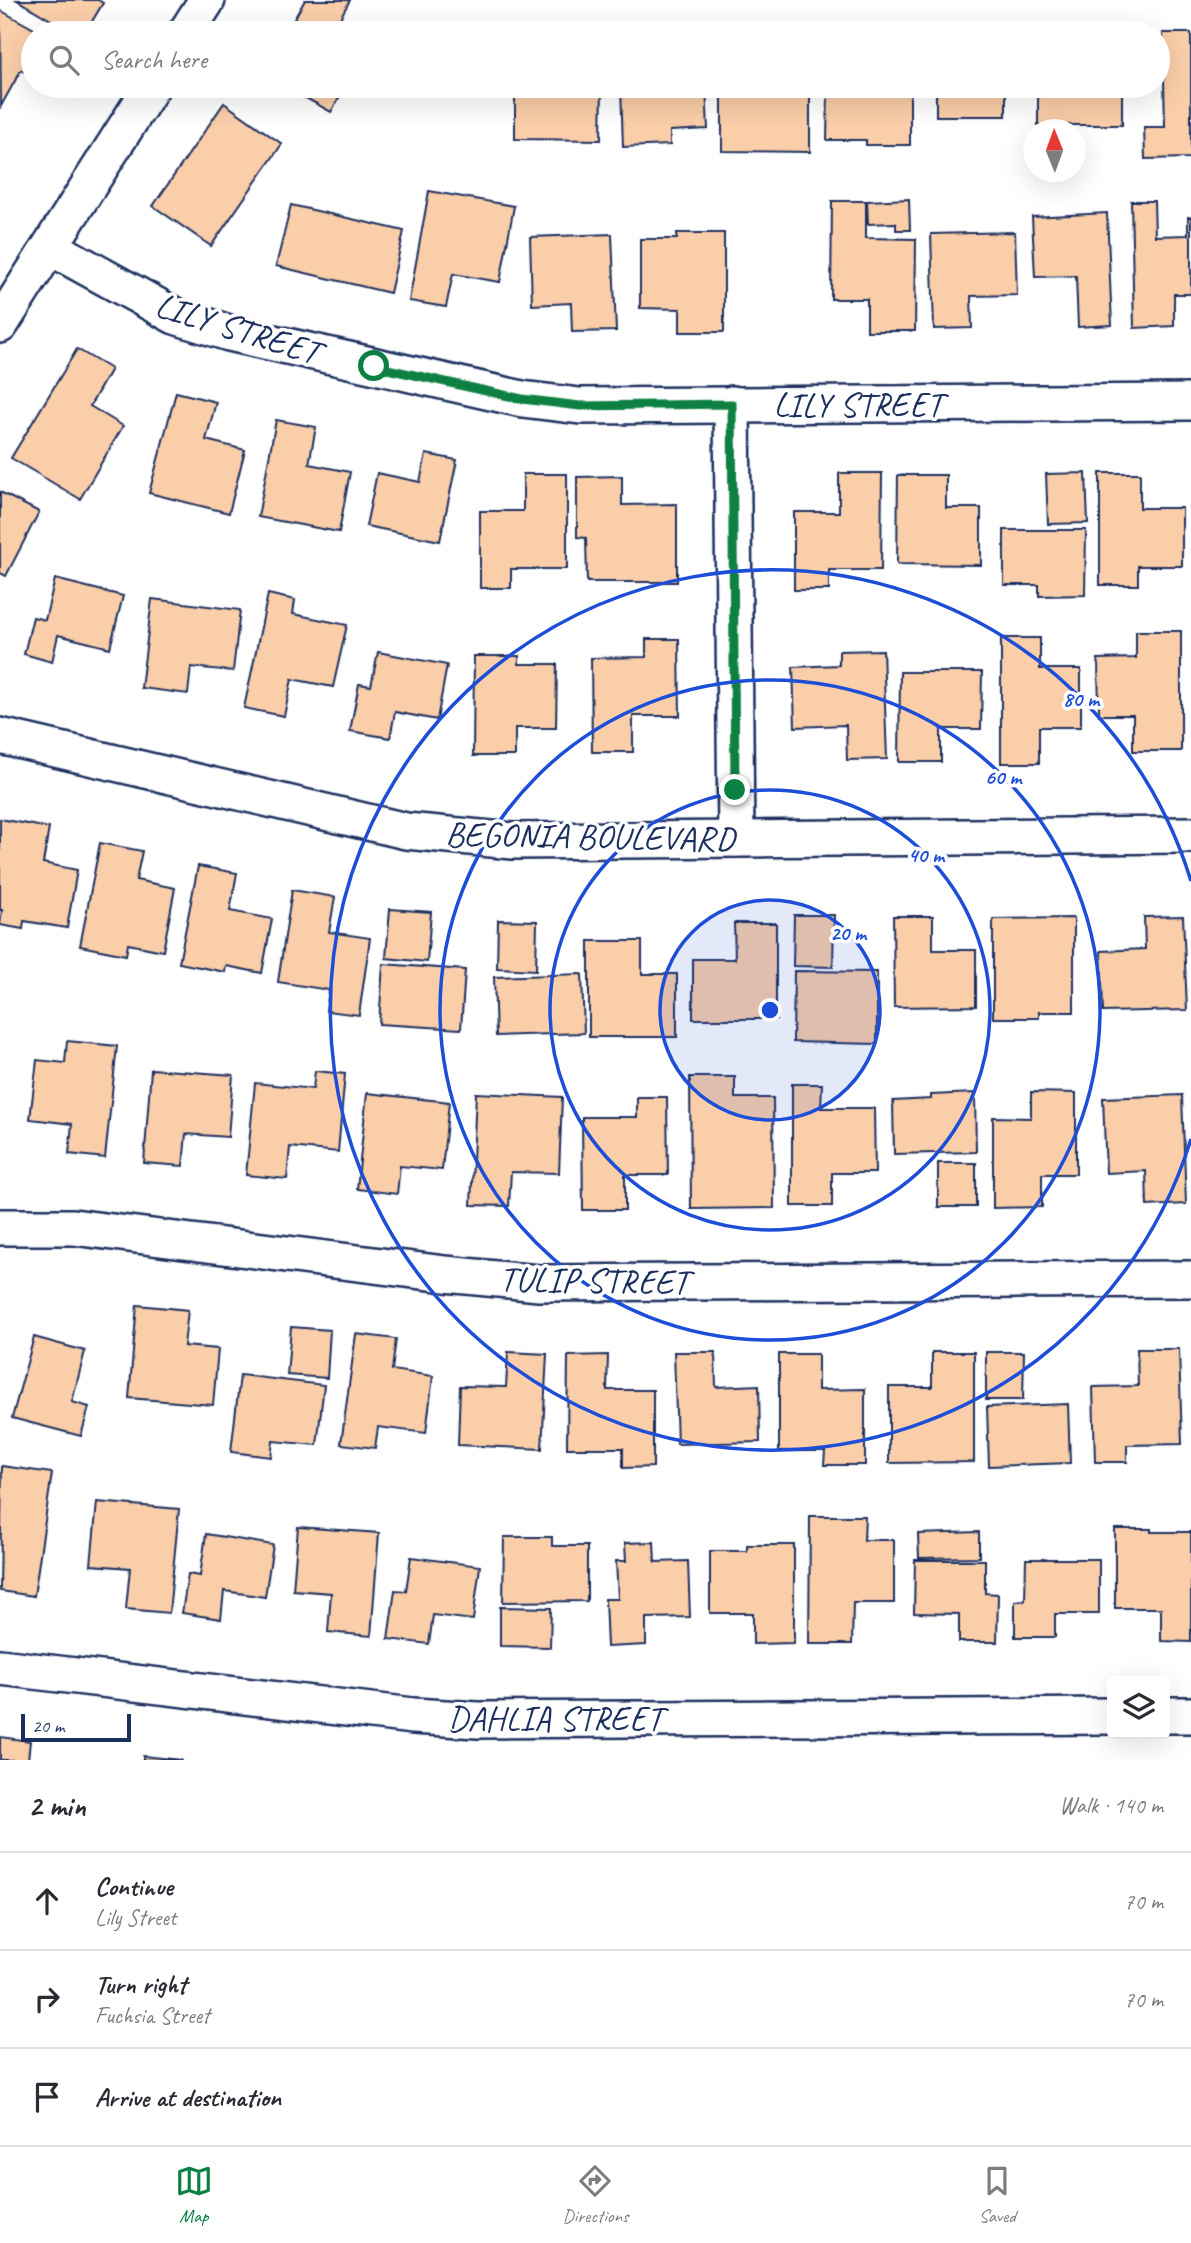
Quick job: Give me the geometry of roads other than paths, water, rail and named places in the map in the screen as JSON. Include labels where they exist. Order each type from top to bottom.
[{"type":"street","points":[[194,21],[207,0]]},
{"type":"street","points":[[0,325],[144,98]]},
{"type":"street","name":"LILY STREET","points":[[50,247],[175,316],[229,333],[522,399],[580,406],[1191,402]]},
{"type":"street","points":[[732,404],[736,839]]},
{"type":"street","name":"BEGONIA BOULEVARD","points":[[0,736],[406,831],[513,841],[1191,835]]},
{"type":"street","name":"TULIP STREET","points":[[0,1227],[73,1227],[445,1274],[539,1283],[1191,1279]]},
{"type":"street","name":"DAHLIA STREET","points":[[0,1667],[413,1716],[478,1720],[1107,1716]]},
{"type":"street","points":[[1170,1715],[1191,1715]]}]
